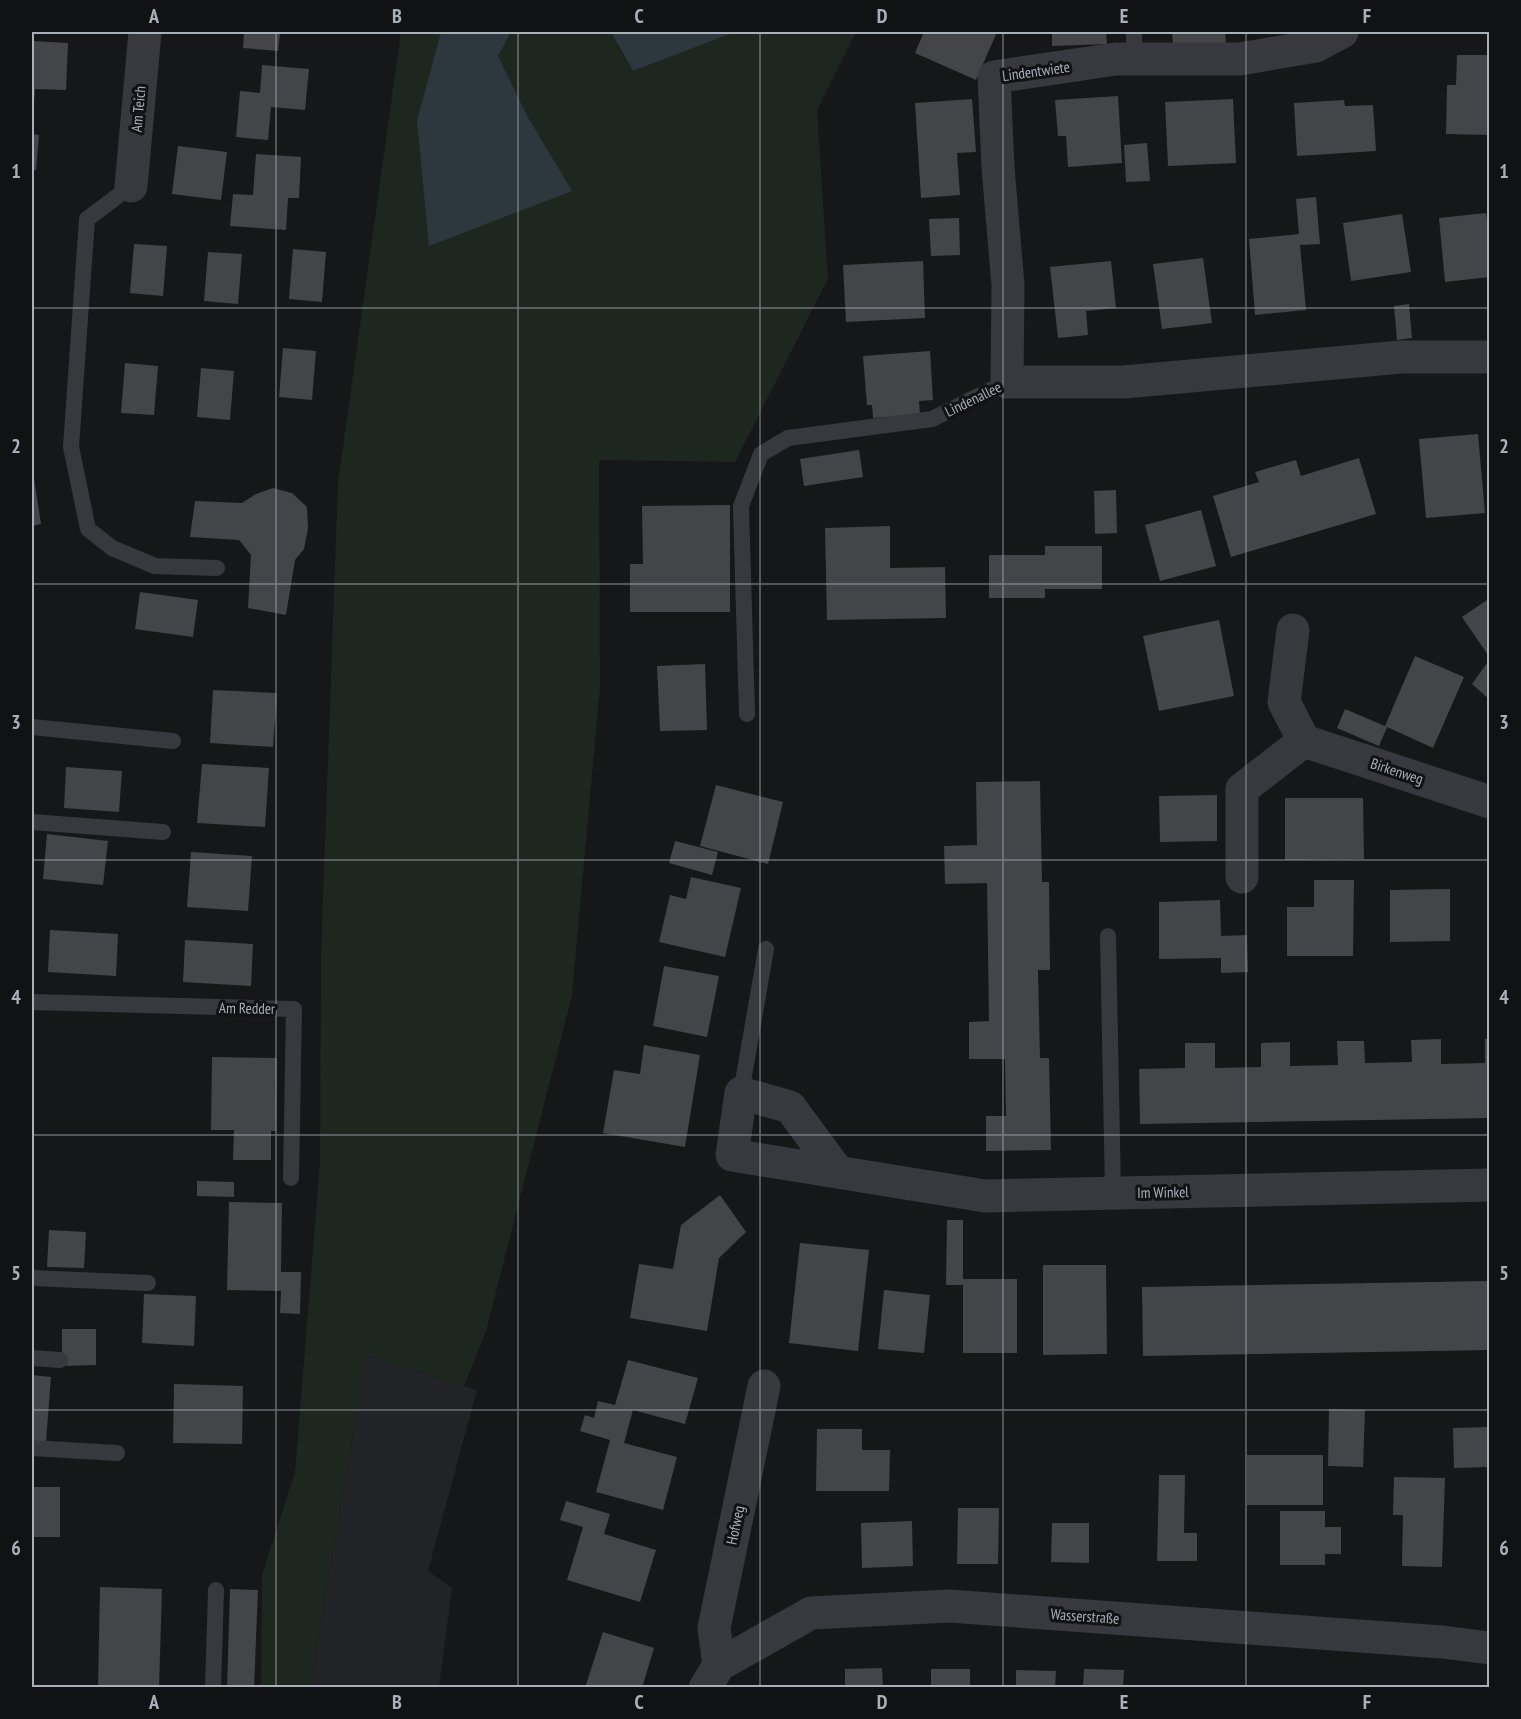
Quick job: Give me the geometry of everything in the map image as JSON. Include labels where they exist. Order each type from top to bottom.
[{"type":"street","name":"Am Teich","points":[[131,186],[145,32]]},
{"type":"street","name":"Lindentwiete","points":[[1007,382],[1008,285],[998,168],[994,77],[1116,59],[1134,45],[1240,59],[1316,46],[1342,32]]},
{"type":"street","name":"Lindenallee","points":[[1007,382],[1124,382],[1401,357],[1490,357]]},
{"type":"street","points":[[1242,877],[1242,789],[1304,741],[1284,702],[1293,630]]},
{"type":"street","name":"Birkenweg","points":[[1304,741],[1490,802]]},
{"type":"street","points":[[741,1093],[790,1107],[838,1172]]},
{"type":"street","name":"Im Winkel","points":[[741,1093],[732,1155],[985,1196],[1490,1185]]},
{"type":"street","name":"Hofweg","points":[[712,1676],[714,1628],[764,1386]]},
{"type":"street","name":"Wasserstraße","points":[[712,1676],[811,1613],[949,1606],[1490,1648]]},
{"type":"lane","points":[[131,186],[87,219],[71,447],[88,529],[112,548],[155,566],[217,568]]},
{"type":"lane","name":"Lindenallee","points":[[747,714],[741,506],[761,454],[788,438],[932,419],[1007,382]]},
{"type":"lane","points":[[32,728],[173,741]]},
{"type":"lane","points":[[32,822],[163,832]]},
{"type":"lane","points":[[1108,936],[1113,1193]]},
{"type":"lane","points":[[741,1093],[766,950]]},
{"type":"lane","name":"Am Redder","points":[[32,1002],[294,1009],[291,1178]]},
{"type":"lane","points":[[32,1278],[148,1283]]},
{"type":"lane","points":[[32,1358],[60,1360]]},
{"type":"lane","points":[[32,1448],[117,1453]]},
{"type":"lane","points":[[213,1688],[216,1590]]},
{"type":"shaded area","points":[[401,32],[441,32],[417,120],[529,119],[498,56],[511,32],[611,32],[633,71],[735,32],[856,32],[817,110],[828,279],[735,462],[599,460],[600,687],[572,995],[486,1331],[464,1386],[366,1355],[310,1687],[261,1688],[262,1575],[295,1472],[320,1163],[321,954],[338,483]]},
{"type":"shaded area","points":[[441,32],[511,32],[498,56],[529,119],[572,191],[429,246],[417,120]]},
{"type":"shaded area","points":[[611,32],[735,32],[633,71]]},
{"type":"shaded area","points":[[366,1355],[477,1390],[428,1571],[452,1588],[439,1687],[310,1688]]},
{"type":"building","points":[[244,32],[280,32],[278,51],[243,48]]},
{"type":"building","points":[[924,32],[997,32],[976,80],[915,53]]},
{"type":"building","points":[[1052,32],[1106,32],[1107,44],[1052,46]]},
{"type":"building","points":[[1172,32],[1225,32],[1226,43],[1173,45]]},
{"type":"building","points":[[32,41],[68,43],[66,90],[35,89],[34,102],[32,102]]},
{"type":"building","points":[[1457,55],[1490,55],[1490,135],[1446,134],[1447,85],[1456,85]]},
{"type":"building","points":[[262,65],[309,69],[305,110],[271,107],[268,140],[236,137],[240,91],[260,93]]},
{"type":"building","points":[[1118,96],[1122,163],[1068,167],[1066,136],[1058,136],[1055,100]]},
{"type":"building","points":[[972,99],[976,152],[957,153],[960,195],[921,198],[915,103]]},
{"type":"building","points":[[1233,99],[1236,163],[1168,166],[1165,102]]},
{"type":"building","points":[[1344,100],[1345,106],[1373,105],[1376,151],[1297,156],[1294,103]]},
{"type":"building","points":[[32,134],[39,135],[36,170],[32,170]]},
{"type":"building","points":[[1147,143],[1150,181],[1126,182],[1124,145]]},
{"type":"building","points":[[178,146],[227,152],[221,200],[172,194]]},
{"type":"building","points":[[256,154],[301,157],[299,198],[288,198],[286,230],[230,226],[233,194],[253,195]]},
{"type":"building","points":[[1316,197],[1320,244],[1300,245],[1306,310],[1255,315],[1249,239],[1299,234],[1296,199]]},
{"type":"building","points":[[1486,213],[1490,244],[1490,277],[1445,282],[1439,218]]},
{"type":"building","points":[[1402,214],[1411,272],[1351,281],[1343,223]]},
{"type":"building","points":[[959,218],[960,255],[931,256],[929,219]]},
{"type":"building","points":[[134,244],[167,246],[163,296],[130,293]]},
{"type":"building","points":[[293,249],[326,252],[322,302],[289,299]]},
{"type":"building","points":[[208,252],[242,254],[238,304],[204,301]]},
{"type":"building","points":[[1203,258],[1212,323],[1162,329],[1153,264]]},
{"type":"building","points":[[923,261],[925,318],[846,322],[843,265]]},
{"type":"building","points":[[1111,261],[1116,308],[1086,311],[1088,335],[1058,338],[1050,267]]},
{"type":"building","points":[[1409,304],[1412,338],[1397,340],[1394,306]]},
{"type":"building","points":[[283,348],[316,351],[312,400],[279,397]]},
{"type":"building","points":[[930,351],[933,400],[919,401],[920,415],[873,418],[872,405],[867,405],[863,356]]},
{"type":"building","points":[[125,363],[158,366],[154,415],[121,413]]},
{"type":"building","points":[[201,368],[234,371],[230,420],[197,417]]},
{"type":"building","points":[[1478,434],[1485,513],[1426,518],[1419,439]]},
{"type":"building","points":[[859,450],[863,477],[804,486],[800,459]]},
{"type":"building","points":[[1359,458],[1376,514],[1231,557],[1213,496],[1259,482],[1255,472],[1296,460],[1301,476]]},
{"type":"building","points":[[32,472],[41,524],[32,526]]},
{"type":"building","points":[[273,488],[292,493],[307,507],[308,528],[304,549],[295,560],[286,615],[248,608],[251,555],[239,540],[190,537],[195,501],[242,503],[256,494]]},
{"type":"building","points":[[1116,490],[1117,533],[1095,534],[1094,491]]},
{"type":"building","points":[[730,505],[730,612],[630,612],[630,564],[643,564],[642,506]]},
{"type":"building","points":[[1201,510],[1216,566],[1160,581],[1145,525]]},
{"type":"building","points":[[890,526],[890,568],[945,567],[946,618],[827,620],[825,528]]},
{"type":"building","points":[[1045,546],[1102,546],[1102,589],[1045,589],[1045,598],[989,598],[989,555],[1045,555]]},
{"type":"building","points":[[140,592],[198,600],[193,637],[135,629]]},
{"type":"building","points":[[1490,598],[1490,658],[1462,617]]},
{"type":"building","points":[[1219,620],[1234,696],[1159,711],[1143,636]]},
{"type":"building","points":[[1415,656],[1464,677],[1433,748],[1387,727],[1379,746],[1337,728],[1345,709],[1385,726]]},
{"type":"building","points":[[1490,659],[1490,700],[1472,684]]},
{"type":"building","points":[[705,664],[707,730],[660,731],[657,666]]},
{"type":"building","points":[[213,690],[277,693],[273,747],[210,743]]},
{"type":"building","points":[[202,764],[269,768],[265,827],[197,823]]},
{"type":"building","points":[[66,767],[122,771],[119,812],[64,808]]},
{"type":"building","points":[[1040,781],[1042,882],[1049,882],[1050,970],[1038,970],[1040,1058],[1049,1058],[1051,1150],[986,1151],[986,1116],[1006,1116],[1005,1059],[969,1059],[969,1022],[989,1021],[987,883],[945,884],[944,846],[977,845],[976,782]]},
{"type":"building","points":[[716,785],[783,802],[768,864],[700,846]]},
{"type":"building","points":[[1217,795],[1217,841],[1160,842],[1159,796]]},
{"type":"building","points":[[1285,798],[1363,798],[1364,859],[1285,860]]},
{"type":"building","points":[[47,834],[108,841],[103,885],[43,879]]},
{"type":"building","points":[[675,841],[718,852],[712,875],[669,863]]},
{"type":"building","points":[[191,852],[252,856],[248,911],[187,907]]},
{"type":"building","points":[[691,877],[741,888],[725,957],[659,942],[670,895],[686,899]]},
{"type":"building","points":[[1314,880],[1354,880],[1353,956],[1287,956],[1287,907],[1314,907]]},
{"type":"building","points":[[1450,889],[1450,941],[1390,942],[1390,890]]},
{"type":"building","points":[[1220,900],[1221,936],[1247,935],[1248,972],[1221,973],[1221,958],[1159,959],[1159,902]]},
{"type":"building","points":[[50,930],[118,934],[116,976],[48,972]]},
{"type":"building","points":[[185,940],[253,944],[251,986],[183,982]]},
{"type":"building","points":[[664,966],[719,976],[707,1037],[653,1026]]},
{"type":"building","points":[[1441,1039],[1441,1064],[1485,1063],[1485,1039],[1490,1039],[1490,1118],[1140,1124],[1139,1069],[1185,1068],[1185,1043],[1215,1043],[1215,1068],[1261,1067],[1261,1043],[1290,1042],[1290,1066],[1338,1065],[1337,1041],[1364,1041],[1365,1063],[1412,1062],[1411,1040]]},
{"type":"building","points":[[644,1045],[700,1055],[685,1147],[603,1133],[614,1070],[640,1074]]},
{"type":"building","points":[[212,1057],[277,1058],[276,1131],[271,1131],[271,1160],[233,1160],[234,1130],[211,1130]]},
{"type":"building","points":[[197,1181],[234,1182],[234,1197],[197,1196]]},
{"type":"building","points":[[720,1195],[746,1232],[719,1258],[707,1331],[630,1318],[639,1264],[673,1269],[681,1225]]},
{"type":"building","points":[[229,1202],[282,1203],[281,1272],[301,1272],[300,1314],[280,1313],[281,1291],[227,1290]]},
{"type":"building","points":[[947,1220],[963,1220],[963,1279],[1017,1279],[1017,1353],[963,1353],[963,1285],[946,1285]]},
{"type":"building","points":[[49,1230],[86,1232],[84,1268],[47,1267]]},
{"type":"building","points":[[800,1243],[869,1250],[858,1351],[789,1343]]},
{"type":"building","points":[[1043,1265],[1106,1265],[1107,1354],[1043,1355]]},
{"type":"building","points":[[1490,1281],[1490,1350],[1143,1356],[1142,1287]]},
{"type":"building","points":[[884,1290],[930,1295],[924,1353],[878,1349]]},
{"type":"building","points":[[144,1294],[196,1296],[194,1346],[142,1343]]},
{"type":"building","points":[[62,1329],[96,1329],[96,1365],[62,1366]]},
{"type":"building","points":[[628,1360],[698,1378],[685,1424],[633,1410],[624,1443],[677,1457],[663,1510],[596,1492],[610,1440],[580,1431],[585,1415],[594,1418],[598,1401],[615,1405]]},
{"type":"building","points":[[32,1375],[51,1377],[46,1442],[32,1441]]},
{"type":"building","points":[[174,1384],[243,1386],[242,1444],[173,1443]]},
{"type":"building","points":[[1329,1409],[1365,1410],[1363,1467],[1328,1466]]},
{"type":"building","points":[[1489,1427],[1490,1467],[1454,1468],[1453,1428]]},
{"type":"building","points":[[817,1429],[862,1429],[862,1450],[890,1450],[889,1491],[816,1491]]},
{"type":"building","points":[[1247,1455],[1323,1455],[1323,1505],[1247,1505]]},
{"type":"building","points":[[1159,1475],[1185,1475],[1184,1533],[1197,1533],[1197,1561],[1157,1561]]},
{"type":"building","points":[[1394,1477],[1445,1478],[1442,1567],[1402,1566],[1403,1515],[1393,1515]]},
{"type":"building","points":[[32,1487],[60,1487],[60,1537],[32,1537]]},
{"type":"building","points":[[566,1501],[610,1514],[604,1534],[656,1550],[640,1602],[567,1580],[583,1527],[560,1520]]},
{"type":"building","points":[[958,1508],[999,1508],[998,1564],[957,1564]]},
{"type":"building","points":[[1280,1511],[1325,1511],[1325,1527],[1341,1527],[1341,1554],[1325,1554],[1325,1565],[1280,1565]]},
{"type":"building","points":[[912,1521],[913,1566],[862,1568],[861,1523]]},
{"type":"building","points":[[1052,1523],[1089,1523],[1089,1563],[1051,1562]]},
{"type":"building","points":[[100,1587],[162,1589],[159,1688],[98,1688]]},
{"type":"building","points":[[230,1589],[258,1590],[254,1688],[227,1688]]},
{"type":"building","points":[[603,1632],[654,1648],[642,1688],[585,1688]]},
{"type":"building","points":[[882,1668],[883,1688],[845,1688],[845,1669]]},
{"type":"building","points":[[931,1669],[970,1669],[970,1688],[931,1688]]},
{"type":"building","points":[[1084,1669],[1124,1670],[1123,1688],[1083,1688]]},
{"type":"building","points":[[1016,1670],[1056,1671],[1055,1688],[1016,1688]]}]
